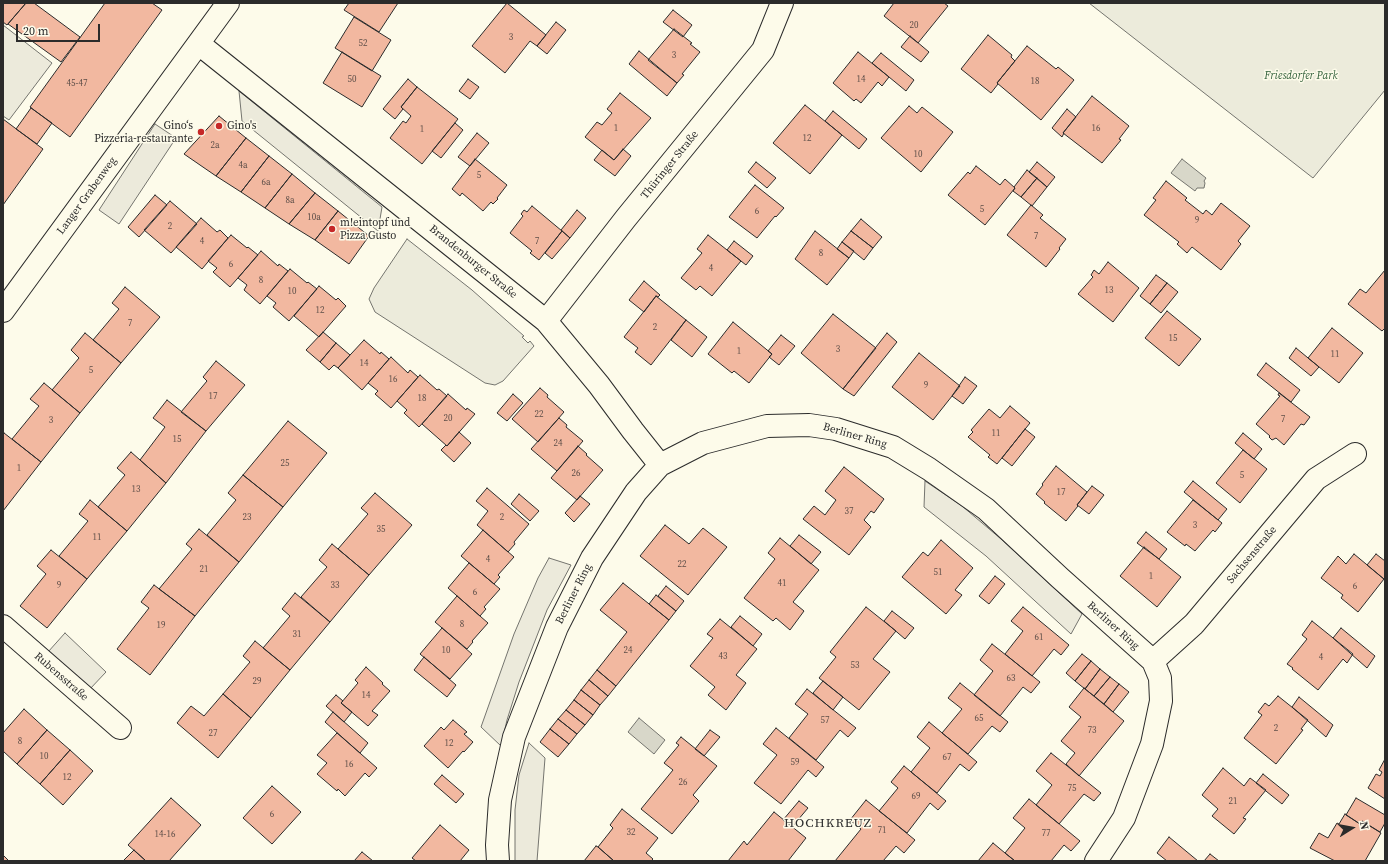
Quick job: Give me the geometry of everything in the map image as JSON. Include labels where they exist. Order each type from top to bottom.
[{"type":"street","name":"Langer Grabenweg","points":[[3,311],[228,3]]},
{"type":"street","name":"Thüringer Straße","points":[[546,321],[626,218],[763,50],[782,3]]},
{"type":"street","name":"Brandenburger Straße","points":[[199,44],[546,321],[599,385],[660,465]]},
{"type":"street","name":"Berliner Ring","points":[[498,861],[497,845],[500,800],[514,737],[557,627],[592,558],[636,492],[660,465],[703,443],[766,426],[809,425],[836,429],[893,447],[929,469],[986,509],[1066,583],[1153,660],[1160,678],[1160,701],[1152,744],[1124,818],[1096,861]]},
{"type":"street","name":"Sachsenstraße","points":[[1153,660],[1194,624],[1316,479],[1355,454]]},
{"type":"street","name":"Rubensstraße","points":[[3,626],[120,728]]},
{"type":"green space","name":"Friesdorfer Park","points":[[1089,3],[1385,3],[1385,90],[1313,178]]},
{"type":"green space","points":[[407,239],[472,290],[524,336],[522,337],[528,343],[530,341],[534,346],[503,381],[495,385],[485,383],[375,312],[369,299],[374,288]]},
{"type":"shaded area","points":[[3,25],[52,63],[9,120],[3,116]]},
{"type":"shaded area","points":[[239,91],[382,207],[378,231],[242,121]]},
{"type":"shaded area","points":[[155,124],[176,138],[119,224],[99,210]]},
{"type":"shaded area","points":[[1182,159],[1206,178],[1204,181],[1204,188],[1197,188],[1195,191],[1171,173]]},
{"type":"shaded area","points":[[925,481],[962,506],[1001,539],[1082,614],[1071,634],[986,556],[924,507]]},
{"type":"shaded area","points":[[549,558],[571,565],[547,610],[519,682],[507,720],[501,746],[481,727],[514,634],[538,578]]},
{"type":"shaded area","points":[[65,633],[106,672],[89,690],[48,652]]},
{"type":"shaded area","points":[[639,718],[665,740],[654,754],[628,732]]},
{"type":"shaded area","points":[[529,743],[545,758],[537,861],[515,861],[515,810],[519,775]]},
{"type":"building","points":[[3,3],[26,3],[7,25],[3,22]]},
{"type":"building","points":[[26,3],[34,3],[80,37],[61,62],[8,24]]},
{"type":"building","points":[[105,3],[152,3],[162,10],[70,137],[30,107]]},
{"type":"building","points":[[349,3],[398,3],[379,32],[344,10]]},
{"type":"building","points":[[507,3],[546,35],[537,46],[530,41],[505,73],[472,46]]},
{"type":"building","points":[[894,3],[944,3],[948,6],[918,43],[884,16]]},
{"type":"building","points":[[673,10],[692,25],[683,37],[663,22]]},
{"type":"building","points":[[354,17],[391,40],[372,71],[335,48]]},
{"type":"building","points":[[556,22],[566,30],[547,54],[537,46]]},
{"type":"building","points":[[674,29],[692,43],[690,44],[700,52],[682,74],[684,75],[677,83],[648,60]]},
{"type":"building","points":[[988,35],[1012,55],[1011,57],[1015,61],[991,93],[961,69]]},
{"type":"building","points":[[910,36],[929,52],[921,62],[901,47]]},
{"type":"building","points":[[1027,46],[1056,69],[1058,67],[1074,80],[1041,120],[997,83]]},
{"type":"building","points":[[639,51],[677,83],[667,96],[629,64]]},
{"type":"building","points":[[342,52],[381,76],[362,107],[323,83]]},
{"type":"building","points":[[858,52],[889,77],[882,86],[878,82],[861,103],[856,99],[854,101],[833,83]]},
{"type":"building","points":[[881,53],[914,80],[906,91],[872,63]]},
{"type":"building","points":[[408,79],[417,87],[401,107],[403,109],[395,119],[383,109]]},
{"type":"building","points":[[468,79],[479,87],[470,99],[459,91]]},
{"type":"building","points":[[417,87],[458,119],[422,164],[390,138],[403,121],[406,123],[411,116],[401,107]]},
{"type":"building","points":[[620,93],[651,118],[614,160],[585,137],[597,122],[602,125],[612,113],[607,109]]},
{"type":"building","points":[[1092,96],[1129,126],[1119,139],[1121,140],[1102,163],[1063,133]]},
{"type":"building","points":[[805,105],[842,135],[810,174],[773,143]]},
{"type":"building","points":[[909,106],[917,113],[922,107],[953,132],[921,172],[881,138]]},
{"type":"building","points":[[31,108],[52,123],[37,144],[16,129]]},
{"type":"building","points":[[1067,109],[1076,117],[1063,133],[1062,137],[1052,128]]},
{"type":"building","points":[[833,111],[867,139],[859,149],[825,121]]},
{"type":"building","points":[[219,116],[246,138],[216,176],[184,154]]},
{"type":"building","points":[[3,119],[43,149],[3,205]]},
{"type":"building","points":[[455,123],[463,130],[441,158],[432,151]]},
{"type":"building","points":[[477,133],[489,143],[470,166],[458,157]]},
{"type":"building","points":[[246,138],[269,156],[241,192],[216,176]]},
{"type":"building","points":[[623,149],[631,156],[615,176],[594,160],[602,150],[614,160]]},
{"type":"building","points":[[269,156],[292,174],[265,208],[241,192]]},
{"type":"building","points":[[475,159],[507,185],[497,198],[498,199],[493,204],[491,202],[483,211],[462,193],[460,196],[452,189]]},
{"type":"building","points":[[756,162],[776,178],[767,188],[748,172]]},
{"type":"building","points":[[1037,162],[1055,177],[1047,187],[1029,172]]},
{"type":"building","points":[[976,166],[1000,185],[1005,179],[1015,188],[985,225],[948,195],[968,172],[970,174]]},
{"type":"building","points":[[1027,170],[1037,178],[1021,197],[1013,191],[1015,188],[1014,187]]},
{"type":"building","points":[[292,174],[315,193],[289,224],[265,208]]},
{"type":"building","points":[[1037,178],[1047,187],[1032,206],[1021,197]]},
{"type":"building","points":[[1166,181],[1187,198],[1185,200],[1203,214],[1206,210],[1212,215],[1221,203],[1250,226],[1238,241],[1241,244],[1221,270],[1192,247],[1187,253],[1177,244],[1179,242],[1144,215],[1156,200],[1153,198]]},
{"type":"building","points":[[755,185],[784,208],[776,217],[775,216],[757,238],[729,217]]},
{"type":"building","points":[[315,193],[338,211],[315,240],[289,224]]},
{"type":"building","points":[[155,195],[167,205],[139,237],[128,227]]},
{"type":"building","points":[[170,201],[197,224],[171,253],[144,230]]},
{"type":"building","points":[[1031,205],[1043,215],[1040,218],[1066,239],[1046,267],[1007,235]]},
{"type":"building","points":[[532,206],[562,231],[539,260],[530,253],[532,251],[510,233],[523,216],[521,214],[524,210],[527,212]]},
{"type":"building","points":[[577,210],[586,218],[570,238],[561,230]]},
{"type":"building","points":[[338,211],[369,236],[349,264],[315,240]]},
{"type":"building","points":[[201,218],[217,232],[220,230],[228,238],[202,269],[176,247]]},
{"type":"building","points":[[861,219],[882,237],[873,248],[851,231]]},
{"type":"building","points":[[562,231],[570,238],[552,259],[545,253]]},
{"type":"building","points":[[815,231],[849,258],[827,285],[795,259]]},
{"type":"building","points":[[851,231],[873,248],[864,260],[842,242]]},
{"type":"building","points":[[231,235],[258,255],[230,287],[213,272],[217,268],[208,261]]},
{"type":"building","points":[[708,235],[741,261],[712,296],[700,286],[696,290],[681,278],[702,253],[697,249]]},
{"type":"building","points":[[734,241],[753,256],[746,265],[727,250]]},
{"type":"building","points":[[842,242],[854,251],[849,258],[837,249]]},
{"type":"building","points":[[261,251],[278,266],[279,264],[288,271],[260,304],[244,290],[247,285],[238,278]]},
{"type":"building","points":[[1108,262],[1139,288],[1113,322],[1078,294],[1093,277],[1091,275],[1094,270],[1099,274]]},
{"type":"building","points":[[290,269],[317,289],[289,321],[273,307],[276,303],[267,296]]},
{"type":"building","points":[[1385,270],[1385,328],[1382,331],[1348,304],[1360,289],[1366,293]]},
{"type":"building","points":[[1156,275],[1167,283],[1150,304],[1140,296]]},
{"type":"building","points":[[644,281],[660,295],[658,297],[656,296],[644,312],[629,300]]},
{"type":"building","points":[[1167,283],[1178,292],[1161,313],[1150,304]]},
{"type":"building","points":[[319,286],[336,300],[338,298],[346,306],[319,337],[294,316]]},
{"type":"building","points":[[125,287],[160,317],[121,363],[93,340],[119,309],[112,303]]},
{"type":"building","points":[[656,296],[686,320],[651,365],[635,352],[638,348],[624,337]]},
{"type":"building","points":[[1167,311],[1201,339],[1179,366],[1145,338]]},
{"type":"building","points":[[833,314],[876,348],[843,389],[801,353]]},
{"type":"building","points":[[686,320],[707,337],[692,357],[671,340]]},
{"type":"building","points":[[733,322],[772,354],[749,383],[734,371],[732,373],[708,354]]},
{"type":"building","points":[[1332,328],[1363,353],[1339,383],[1308,358]]},
{"type":"building","points":[[323,332],[336,343],[320,362],[306,350]]},
{"type":"building","points":[[85,333],[121,363],[80,413],[52,390],[79,358],[71,350]]},
{"type":"building","points":[[887,333],[897,342],[854,396],[843,389]]},
{"type":"building","points":[[781,335],[795,346],[779,365],[769,357],[772,354],[768,351]]},
{"type":"building","points":[[364,340],[380,354],[381,352],[389,359],[362,390],[338,368]]},
{"type":"building","points":[[336,343],[350,355],[338,368],[334,365],[329,370],[320,362]]},
{"type":"building","points":[[1296,348],[1319,367],[1311,376],[1289,358]]},
{"type":"building","points":[[919,353],[960,386],[933,420],[892,387]]},
{"type":"building","points":[[391,357],[408,373],[410,370],[418,377],[391,408],[375,394],[378,391],[368,383]]},
{"type":"building","points":[[216,361],[245,385],[206,431],[181,412],[207,381],[203,377]]},
{"type":"building","points":[[1266,363],[1300,390],[1291,402],[1257,375]]},
{"type":"building","points":[[420,375],[437,390],[439,389],[447,396],[419,427],[404,413],[407,410],[397,401]]},
{"type":"building","points":[[965,377],[977,386],[963,404],[952,396]]},
{"type":"building","points":[[44,383],[80,413],[41,462],[12,439],[39,406],[30,399]]},
{"type":"building","points":[[540,388],[548,395],[547,397],[564,412],[538,442],[512,419]]},
{"type":"building","points":[[1279,393],[1310,417],[1304,425],[1301,424],[1284,445],[1276,438],[1272,440],[1269,437],[1270,436],[1256,424],[1280,396],[1278,395]]},
{"type":"building","points":[[448,394],[466,410],[467,408],[475,414],[447,446],[422,424]]},
{"type":"building","points":[[513,394],[523,403],[507,421],[497,413]]},
{"type":"building","points":[[167,400],[206,431],[166,483],[140,460],[165,427],[153,418]]},
{"type":"building","points":[[1010,406],[1030,423],[997,464],[988,457],[990,455],[968,437],[973,432],[971,430],[989,409],[1000,418]]},
{"type":"building","points":[[559,418],[567,425],[566,427],[583,441],[557,471],[531,449]]},
{"type":"building","points":[[288,421],[327,453],[283,507],[243,475]]},
{"type":"building","points":[[1025,429],[1035,437],[1012,466],[1002,458]]},
{"type":"building","points":[[459,432],[471,443],[454,462],[441,450],[446,445],[447,446]]},
{"type":"building","points":[[4,433],[41,462],[3,511],[3,435]]},
{"type":"building","points":[[1243,433],[1262,449],[1254,459],[1235,443]]},
{"type":"building","points":[[578,446],[603,470],[577,500],[551,478]]},
{"type":"building","points":[[1243,450],[1267,469],[1240,503],[1216,483]]},
{"type":"building","points":[[131,452],[166,483],[127,531],[98,507],[125,475],[117,468]]},
{"type":"building","points":[[1056,466],[1087,492],[1066,521],[1044,503],[1045,502],[1036,494]]},
{"type":"building","points":[[844,467],[884,499],[874,513],[871,511],[864,520],[871,527],[849,555],[803,519],[814,506],[825,515],[836,500],[825,491]]},
{"type":"building","points":[[243,475],[283,507],[239,562],[207,535],[236,500],[228,493]]},
{"type":"building","points":[[1193,481],[1227,509],[1218,520],[1184,492]]},
{"type":"building","points":[[1092,486],[1104,495],[1089,514],[1077,505]]},
{"type":"building","points":[[487,488],[529,524],[508,552],[477,525],[488,511],[476,501]]},
{"type":"building","points":[[375,493],[412,525],[369,575],[338,549],[368,514],[361,508]]},
{"type":"building","points":[[519,494],[539,511],[530,521],[511,504]]},
{"type":"building","points":[[580,496],[590,504],[574,522],[565,513]]},
{"type":"building","points":[[90,500],[127,531],[87,579],[59,556],[88,521],[79,514]]},
{"type":"building","points":[[1193,500],[1222,523],[1215,532],[1213,530],[1195,551],[1186,544],[1185,546],[1167,532]]},
{"type":"building","points":[[665,525],[689,544],[703,528],[727,547],[688,595],[640,556]]},
{"type":"building","points":[[199,529],[239,562],[195,616],[159,589],[192,549],[186,544]]},
{"type":"building","points":[[483,530],[514,557],[498,575],[500,577],[494,584],[461,556]]},
{"type":"building","points":[[1146,532],[1167,549],[1159,559],[1137,543]]},
{"type":"building","points":[[799,535],[821,552],[811,564],[790,546]]},
{"type":"building","points":[[780,538],[819,570],[793,602],[804,611],[790,630],[776,618],[773,621],[744,598],[775,559],[768,553]]},
{"type":"building","points":[[941,540],[973,568],[955,590],[962,595],[946,614],[902,577],[923,552],[928,556]]},
{"type":"building","points":[[332,544],[369,575],[330,622],[301,597],[327,567],[319,560]]},
{"type":"building","points":[[1144,547],[1181,577],[1157,607],[1120,576]]},
{"type":"building","points":[[51,550],[87,579],[47,628],[20,606],[46,574],[37,566]]},
{"type":"building","points":[[1354,554],[1384,579],[1358,612],[1341,598],[1343,595],[1321,578],[1338,556],[1346,564]]},
{"type":"building","points":[[1376,554],[1385,561],[1385,580],[1367,565]]},
{"type":"building","points":[[469,563],[500,589],[484,607],[486,609],[480,616],[448,588]]},
{"type":"building","points":[[995,576],[1005,584],[989,604],[979,596]]},
{"type":"building","points":[[623,583],[669,620],[616,686],[597,670],[627,632],[600,610]]},
{"type":"building","points":[[154,585],[195,616],[150,675],[117,649],[149,608],[141,602]]},
{"type":"building","points":[[666,586],[684,601],[676,611],[658,596]]},
{"type":"building","points":[[295,593],[330,622],[290,670],[263,648],[290,616],[282,609]]},
{"type":"building","points":[[656,595],[676,611],[669,620],[649,604]]},
{"type":"building","points":[[457,596],[488,623],[467,649],[435,622]]},
{"type":"building","points":[[866,607],[896,631],[873,659],[890,672],[859,710],[819,678],[836,657],[830,652]]},
{"type":"building","points":[[1023,607],[1069,645],[1061,655],[1054,649],[1032,676],[1005,654],[1023,631],[1011,621]]},
{"type":"building","points":[[892,611],[914,628],[905,639],[884,621]]},
{"type":"building","points":[[740,616],[762,634],[753,646],[731,627]]},
{"type":"building","points":[[720,619],[757,649],[736,675],[746,683],[726,710],[708,695],[715,687],[690,666],[713,638],[707,634]]},
{"type":"building","points":[[1312,621],[1353,654],[1347,663],[1343,659],[1318,690],[1287,664],[1307,639],[1302,635]]},
{"type":"building","points":[[442,628],[472,654],[450,679],[420,654]]},
{"type":"building","points":[[1341,628],[1375,656],[1367,668],[1333,638]]},
{"type":"building","points":[[255,641],[290,670],[251,718],[223,694],[250,662],[243,656]]},
{"type":"building","points":[[992,644],[1040,682],[1031,693],[1023,687],[1000,716],[974,695],[993,671],[980,660]]},
{"type":"building","points":[[1082,654],[1091,661],[1075,681],[1066,673]]},
{"type":"building","points":[[424,657],[456,685],[447,697],[414,670]]},
{"type":"building","points":[[1091,661],[1100,669],[1085,689],[1075,681]]},
{"type":"building","points":[[366,667],[390,691],[372,711],[378,715],[368,726],[341,703],[358,683],[355,680]]},
{"type":"building","points":[[1100,669],[1110,677],[1094,696],[1085,689]]},
{"type":"building","points":[[597,670],[616,686],[608,696],[589,680]]},
{"type":"building","points":[[1110,677],[1119,684],[1104,704],[1094,696]]},
{"type":"building","points":[[589,680],[608,696],[600,705],[581,690]]},
{"type":"building","points":[[823,681],[843,697],[833,710],[813,693]]},
{"type":"building","points":[[960,683],[1008,722],[1000,732],[992,726],[968,754],[942,733],[962,709],[948,698]]},
{"type":"building","points":[[1119,684],[1129,692],[1113,712],[1104,704]]},
{"type":"building","points":[[1084,688],[1124,721],[1079,776],[1066,764],[1075,753],[1061,741],[1081,717],[1069,707]]},
{"type":"building","points":[[807,689],[856,728],[848,737],[840,730],[816,760],[789,738],[808,714],[795,704]]},
{"type":"building","points":[[581,690],[600,705],[593,715],[574,700]]},
{"type":"building","points":[[223,694],[251,718],[218,758],[177,723],[191,706],[204,716]]},
{"type":"building","points":[[336,695],[343,701],[341,703],[352,712],[344,722],[326,706]]},
{"type":"building","points":[[1278,696],[1308,720],[1301,729],[1303,730],[1276,764],[1244,738],[1262,715],[1258,712],[1265,703],[1269,706]]},
{"type":"building","points":[[1299,697],[1333,725],[1326,737],[1292,707]]},
{"type":"building","points":[[574,700],[593,715],[585,725],[566,710]]},
{"type":"building","points":[[24,709],[47,730],[17,764],[3,751],[3,733]]},
{"type":"building","points":[[566,710],[585,725],[577,734],[558,719]]},
{"type":"building","points":[[333,712],[368,743],[360,753],[325,722]]},
{"type":"building","points":[[558,719],[577,734],[569,744],[550,729]]},
{"type":"building","points":[[453,720],[467,732],[464,734],[473,742],[448,768],[424,746],[441,727],[444,730]]},
{"type":"building","points":[[929,722],[977,762],[969,771],[960,764],[937,793],[911,772],[930,748],[917,737]]},
{"type":"building","points":[[776,728],[824,767],[816,777],[808,770],[781,804],[754,783],[777,755],[763,744]]},
{"type":"building","points":[[550,729],[569,744],[558,757],[540,742]]},
{"type":"building","points":[[47,730],[70,750],[40,784],[17,764]]},
{"type":"building","points":[[710,730],[720,737],[704,756],[695,749]]},
{"type":"building","points":[[337,733],[377,768],[369,777],[365,773],[345,796],[317,774],[327,763],[317,755]]},
{"type":"building","points":[[681,737],[717,766],[693,795],[699,801],[672,834],[641,809],[673,770],[664,763],[679,745],[676,743]]},
{"type":"building","points":[[70,750],[93,771],[63,805],[40,784]]},
{"type":"building","points":[[1051,753],[1101,793],[1094,801],[1084,794],[1059,824],[1036,805],[1052,785],[1036,771]]},
{"type":"building","points":[[1385,759],[1385,799],[1368,788],[1376,774],[1380,776],[1382,772],[1379,770]]},
{"type":"building","points":[[904,766],[946,801],[938,810],[930,803],[907,833],[879,811],[898,788],[891,782]]},
{"type":"building","points":[[1223,768],[1244,786],[1250,778],[1266,790],[1243,818],[1246,819],[1234,834],[1212,816],[1218,809],[1202,795]]},
{"type":"building","points":[[1263,774],[1289,795],[1282,804],[1256,783]]},
{"type":"building","points":[[442,775],[464,794],[456,803],[434,784]]},
{"type":"building","points":[[272,786],[301,812],[272,844],[243,818]]},
{"type":"building","points":[[171,798],[201,825],[169,861],[146,861],[128,845]]},
{"type":"building","points":[[1356,798],[1385,815],[1385,823],[1380,832],[1362,821],[1360,824],[1346,815]]},
{"type":"building","points":[[1029,799],[1080,841],[1071,851],[1064,845],[1051,861],[1015,861],[1005,853],[1025,828],[1013,818]]},
{"type":"building","points":[[866,800],[915,840],[904,853],[896,846],[883,861],[835,861],[861,829],[850,820]]},
{"type":"building","points":[[799,801],[808,808],[792,827],[783,820]]},
{"type":"building","points":[[622,809],[658,838],[646,853],[653,859],[651,861],[614,861],[598,847],[613,828],[610,825]]},
{"type":"building","points":[[774,812],[806,838],[788,861],[728,861],[744,841],[747,845]]},
{"type":"building","points":[[1345,814],[1360,824],[1362,821],[1381,833],[1365,861],[1335,861],[1310,848],[1319,833],[1328,838],[1337,823],[1339,824]]},
{"type":"building","points":[[440,825],[469,850],[460,861],[416,861],[412,858]]},
{"type":"building","points":[[1169,837],[1198,861],[1167,861],[1157,853]]},
{"type":"building","points":[[993,843],[1005,853],[1015,861],[978,861]]},
{"type":"building","points":[[596,846],[598,847],[614,861],[584,861]]},
{"type":"building","points":[[134,850],[146,861],[123,861]]},
{"type":"building","points":[[362,852],[373,861],[354,861]]},
{"type":"building","points":[[1210,854],[1219,861],[1204,861]]},
{"type":"building","points":[[3,855],[9,861],[3,861]]},
{"type":"place","name":"Gino's","points":[[219,126]]},
{"type":"place","name":"Gino‘s Pizzeria-restaurante","points":[[201,132]]},
{"type":"place","name":"m!eintopf und Pizza Gusto","points":[[332,229]]},
{"type":"district","name":"HOCHKREUZ","points":[[828,824]]}]
